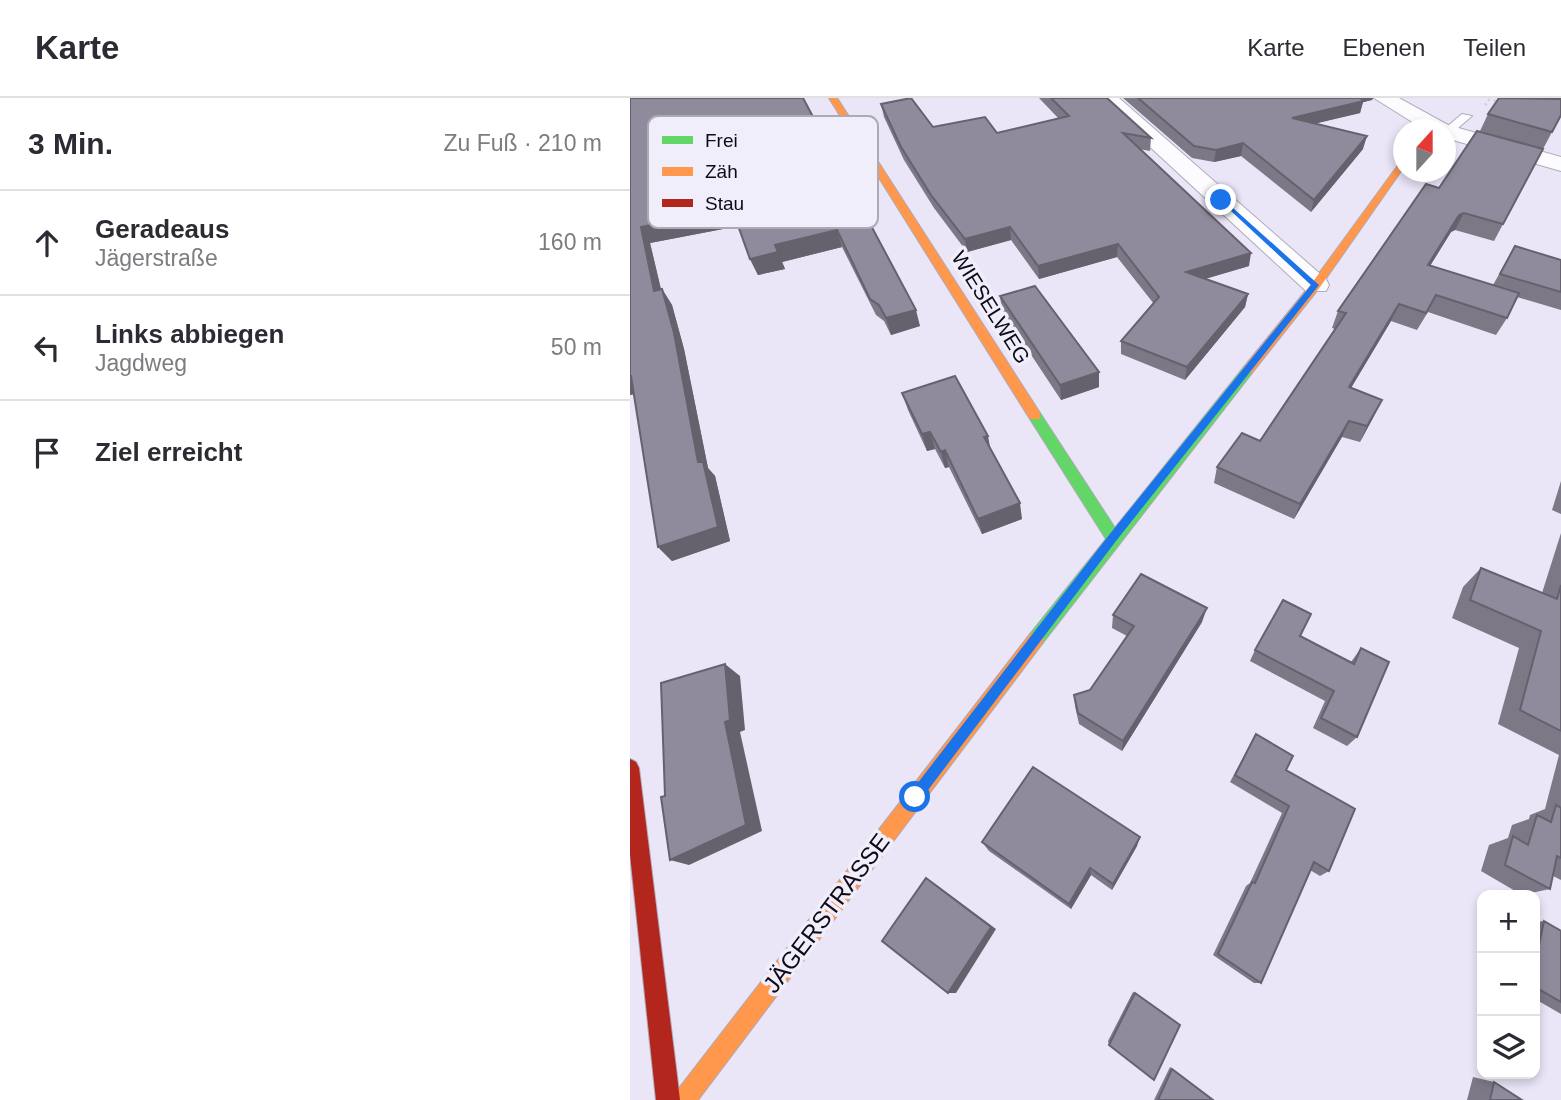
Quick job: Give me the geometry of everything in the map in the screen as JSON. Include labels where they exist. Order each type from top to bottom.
[{"type":"street","name":"WIESELWEG","points":[[834,98],[845,116]]},
{"type":"street","points":[[1107,98],[1315,285]]},
{"type":"street","points":[[1389,101],[1419,98]]},
{"type":"street","points":[[1389,101],[1426,119]]},
{"type":"street","points":[[1456,131],[1561,164]]},
{"type":"street","name":"WIESELWEG","points":[[878,167],[1113,538]]},
{"type":"street","name":"JÄGERSTRASSE","points":[[684,1100],[1113,538],[1315,285],[1393,175]]},
{"type":"street","points":[[630,768],[668,1100]]},
{"type":"path","points":[[1456,121],[1489,100],[1507,102]]},
{"type":"building","points":[[630,98],[803,98],[813,116],[648,116],[648,226],[641,227],[654,291],[662,289],[674,333],[698,462],[703,462],[718,527],[658,547],[630,376]]},
{"type":"building","points":[[911,98],[933,127],[985,117],[997,133],[1069,116],[1051,98],[1107,98],[1151,138],[1123,133],[1251,253],[1186,272],[1248,294],[1187,367],[1121,341],[1159,297],[1118,244],[1038,266],[1010,227],[965,239],[931,195],[901,147],[881,104]]},
{"type":"building","points":[[1138,98],[1360,98],[1364,101],[1292,118],[1367,136],[1314,200],[1243,143],[1216,150],[1194,146]]},
{"type":"building","points":[[1499,98],[1561,99],[1561,115],[1552,132],[1488,114]]},
{"type":"building","points":[[1477,131],[1543,149],[1503,224],[1464,213],[1459,215],[1428,265],[1519,293],[1507,318],[1436,295],[1426,313],[1399,304],[1349,387],[1382,400],[1367,426],[1349,421],[1300,504],[1217,467],[1242,433],[1260,441],[1346,313],[1338,311],[1426,184],[1439,188],[1443,182],[1456,182],[1456,162]]},
{"type":"building","points":[[739,228],[872,228],[916,310],[886,318],[879,305],[870,299],[837,230],[775,245],[778,252],[750,259]]},
{"type":"building","points":[[1515,246],[1561,260],[1561,292],[1500,274]]},
{"type":"building","points":[[1035,286],[1099,372],[1060,385],[1000,296]]},
{"type":"building","points":[[955,376],[1020,503],[978,519],[945,450],[941,452],[930,432],[922,434],[902,393]]},
{"type":"building","points":[[1481,568],[1557,599],[1561,585],[1561,731],[1520,710],[1541,631],[1470,600]]},
{"type":"building","points":[[1141,574],[1207,608],[1123,741],[1078,713],[1074,695],[1090,690],[1134,626],[1113,615]]},
{"type":"building","points":[[1283,600],[1311,614],[1300,636],[1354,664],[1361,648],[1389,662],[1357,737],[1321,718],[1334,691],[1255,650]]},
{"type":"building","points":[[725,664],[730,720],[725,722],[746,825],[670,860],[661,797],[665,796],[661,683]]},
{"type":"building","points":[[1256,734],[1293,756],[1286,770],[1355,809],[1329,871],[1314,862],[1261,983],[1218,954],[1252,882],[1255,883],[1289,806],[1235,775]]},
{"type":"building","points":[[1033,767],[1140,837],[1113,884],[1090,868],[1069,904],[982,842]]},
{"type":"building","points":[[1556,805],[1561,808],[1561,858],[1557,856],[1550,889],[1505,865],[1513,836],[1528,845],[1537,815],[1551,822]]},
{"type":"building","points":[[926,878],[991,927],[948,993],[882,941]]},
{"type":"building","points":[[1544,921],[1561,931],[1561,1002],[1540,990],[1540,940]]},
{"type":"building","points":[[1135,993],[1180,1025],[1154,1080],[1109,1045]]},
{"type":"building","points":[[1172,1069],[1213,1100],[1158,1100]]},
{"type":"building","points":[[1494,1082],[1522,1100],[1490,1100]]},
{"type":"traffic: fast","points":[[1036,639],[1248,370]]},
{"type":"traffic: fast","points":[[1035,416],[1113,538]]},
{"type":"traffic: slow","points":[[833,98],[844,116]]},
{"type":"traffic: slow","points":[[878,169],[1035,416]]},
{"type":"traffic: slow","points":[[1248,370],[1316,285],[1393,176]]},
{"type":"traffic: slow","points":[[684,1100],[1036,639]]},
{"type":"traffic: jam","points":[[630,768],[668,1100]]},
{"type":"route","points":[[915,797],[1113,538],[1315,285],[1221,200]]}]
